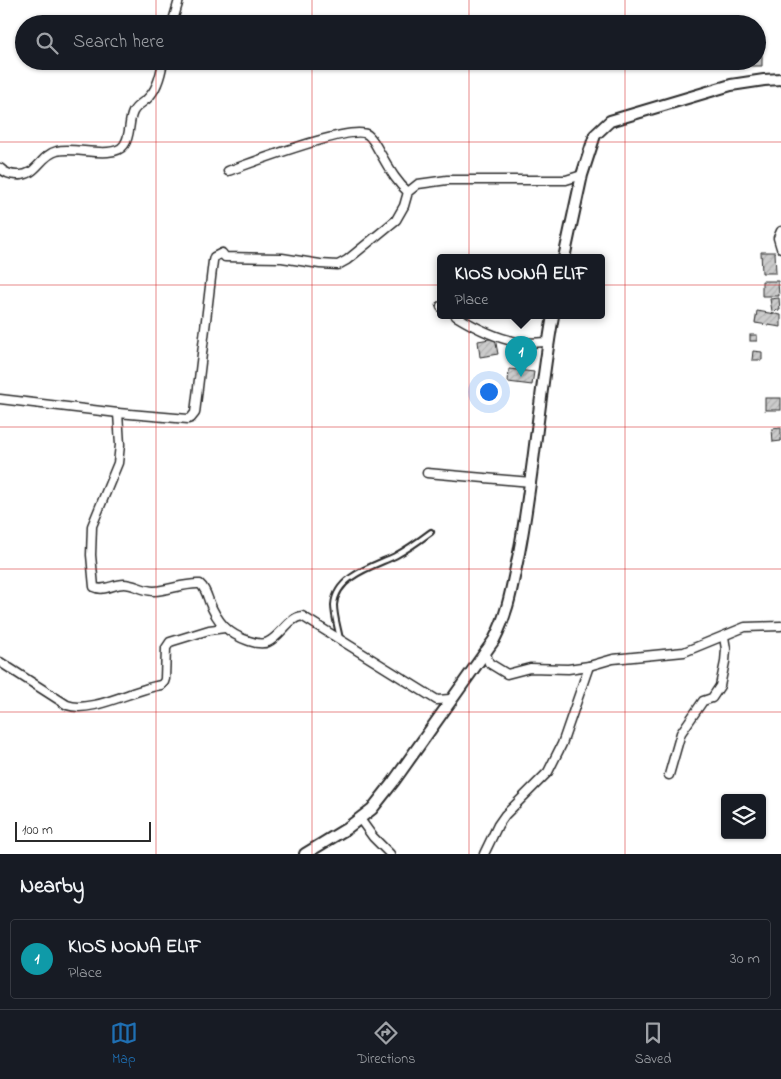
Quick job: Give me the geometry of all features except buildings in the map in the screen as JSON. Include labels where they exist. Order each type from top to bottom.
[{"type":"street","points":[[175,15],[179,0]]},
{"type":"street","points":[[0,168],[12,175],[26,175],[32,172],[54,151],[100,152],[119,149],[124,145],[134,110],[154,90],[160,70]]},
{"type":"street","points":[[565,254],[582,175],[595,135],[610,121],[731,85],[781,79]]},
{"type":"street","points":[[228,171],[324,139],[363,132],[370,137],[397,182],[408,192]]},
{"type":"street","points":[[0,399],[118,413],[191,418],[195,413],[214,256],[222,253],[226,256],[282,258],[338,265],[347,260],[396,220],[404,206],[408,192],[418,184],[434,181],[566,180],[582,175]]},
{"type":"street","points":[[781,230],[778,238],[781,248]]},
{"type":"street","points":[[461,319],[496,336],[518,342],[548,342]]},
{"type":"street","points":[[305,854],[360,819],[372,808],[394,781],[501,626],[511,598],[531,482],[552,319]]},
{"type":"street","points":[[118,413],[120,445],[118,463],[92,526],[91,555],[94,587],[102,589],[125,584],[152,591],[200,584],[204,587],[218,619],[225,628],[247,640],[263,644],[269,642],[293,620],[302,616],[437,700],[450,699]]},
{"type":"street","points":[[427,473],[531,482]]},
{"type":"street","points":[[485,651],[489,663],[506,674],[530,668],[553,670],[589,666],[607,660],[684,652],[745,628],[781,626]]},
{"type":"street","points":[[0,662],[74,708],[164,682],[166,679],[166,648],[170,642],[209,630],[225,628]]},
{"type":"street","points":[[669,774],[681,733],[703,701],[712,698],[720,686],[726,662],[724,637]]},
{"type":"street","points":[[484,854],[505,815],[548,772],[559,752],[589,666]]},
{"type":"street","points":[[360,819],[373,837],[390,854]]},
{"type":"lane","points":[[340,639],[334,604],[346,582],[366,569],[414,545],[431,532]]},
{"type":"place","name":"KIOS NONA ELIF","points":[[521,377]]}]
